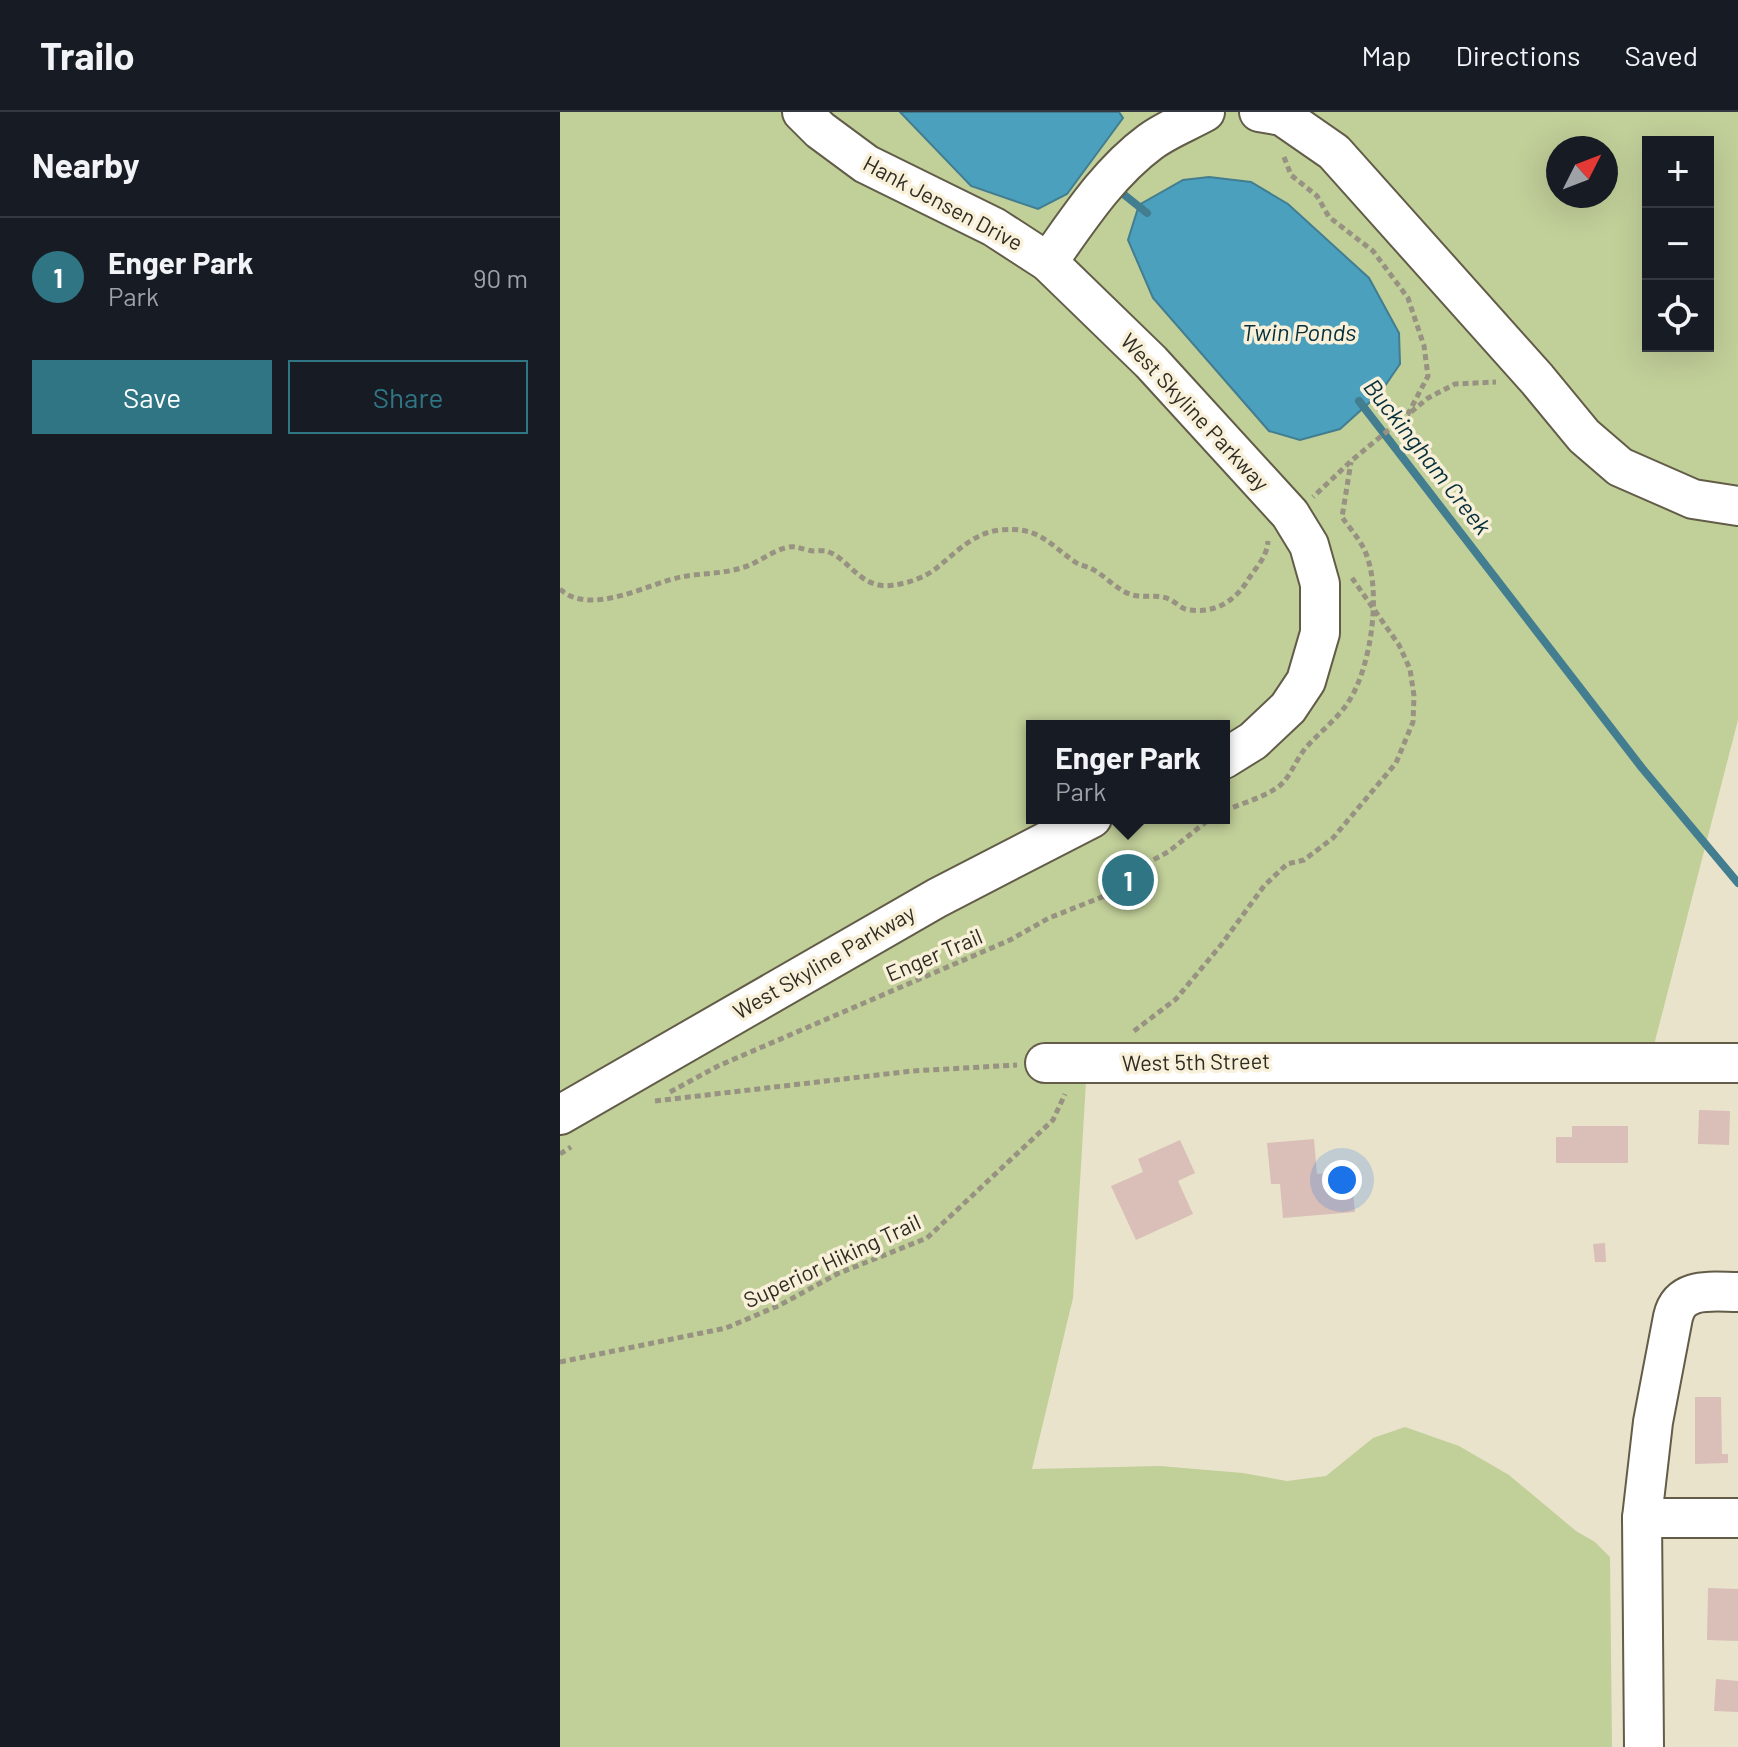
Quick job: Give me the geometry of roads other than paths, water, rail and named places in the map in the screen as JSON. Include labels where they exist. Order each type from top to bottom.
[{"type":"street","name":"Hank Jensen Drive","points":[[802,112],[820,130],[866,164],[994,227],[1048,262]]},
{"type":"street","points":[[1048,262],[1086,210],[1130,159],[1152,141],[1205,112]]},
{"type":"street","points":[[1271,114],[1334,152],[1584,436],[1620,467],[1693,499],[1738,506]]},
{"type":"street","name":"West Skyline Parkway","points":[[1048,262],[1151,362],[1290,514],[1309,545],[1320,584],[1320,633],[1306,681],[1288,708],[1253,741],[1230,755]]},
{"type":"street","name":"West Skyline Parkway","points":[[560,1115],[937,898],[1080,824]]},
{"type":"street","name":"West 5th Street","points":[[1045,1063],[1738,1063]]},
{"type":"street","points":[[1644,1747],[1642,1518],[1653,1422],[1675,1309],[1689,1294],[1738,1292]]},
{"type":"street","points":[[1642,1518],[1738,1518]]},
{"type":"water","points":[[900,112],[1119,112],[1123,118],[1067,194],[1038,209],[971,186]]},
{"type":"water","name":"Twin Ponds","points":[[1209,177],[1251,182],[1288,204],[1369,278],[1399,333],[1400,364],[1380,393],[1340,429],[1300,440],[1269,431],[1153,298],[1128,240],[1139,205],[1183,180]]},
{"type":"waterway","name":"Buckingham Creek","points":[[1117,189],[1147,213]]},
{"type":"waterway","name":"Buckingham Creek","points":[[1359,401],[1642,768],[1738,883]]},
{"type":"place","name":"Enger Park","points":[[1128,880]]}]
